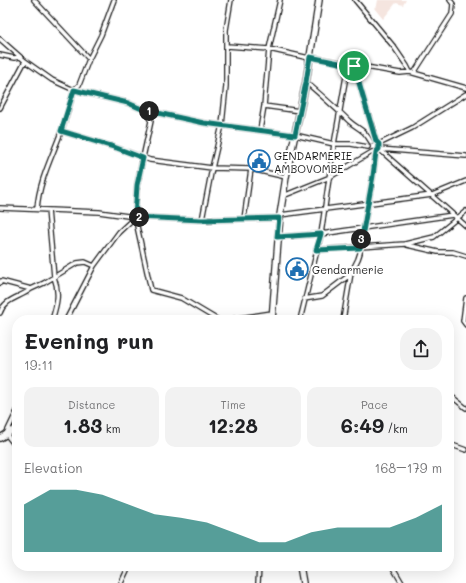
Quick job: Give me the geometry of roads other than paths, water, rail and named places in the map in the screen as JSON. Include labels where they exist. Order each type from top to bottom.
[{"type":"main road","points":[[272,315],[277,237],[280,216],[286,177],[306,82],[319,0]]},
{"type":"main road","points":[[0,438],[12,431]]},
{"type":"main road","points":[[301,571],[303,583]]},
{"type":"street","points":[[34,0],[89,59]]},
{"type":"street","points":[[37,209],[38,195],[42,181],[61,131],[74,90],[79,85],[89,59],[101,35],[114,0]]},
{"type":"street","points":[[202,220],[222,125],[226,86],[226,30],[231,0]]},
{"type":"street","points":[[260,130],[264,106],[269,49],[280,0]]},
{"type":"street","points":[[355,0],[394,47],[412,73]]},
{"type":"street","points":[[412,73],[452,14],[453,4],[450,0]]},
{"type":"street","points":[[0,39],[16,51],[25,61],[52,80],[74,90],[128,103],[144,110],[204,123],[295,135],[334,144],[351,144],[368,147],[374,152]]},
{"type":"street","points":[[227,46],[269,49],[348,65],[403,74],[412,73],[466,88]]},
{"type":"street","points":[[0,55],[14,58],[20,56]]},
{"type":"street","points":[[0,108],[25,61]]},
{"type":"street","points":[[301,315],[321,234],[334,144],[348,65]]},
{"type":"street","points":[[354,66],[379,147],[466,226]]},
{"type":"street","points":[[306,82],[340,111],[350,122],[365,132],[371,142]]},
{"type":"street","points":[[283,196],[330,177],[374,152],[379,147],[466,94]]},
{"type":"street","points":[[264,106],[300,111]]},
{"type":"street","points":[[144,110],[151,121],[137,185],[135,217],[151,290],[181,298],[210,315]]},
{"type":"street","points":[[61,131],[114,147],[150,160],[212,168],[251,169],[286,177]]},
{"type":"street","points":[[368,147],[371,142],[376,141]]},
{"type":"street","points":[[379,147],[466,156]]},
{"type":"street","points":[[344,315],[351,273],[360,253],[373,176],[374,152]]},
{"type":"street","points":[[244,219],[251,169]]},
{"type":"street","points":[[0,208],[99,212],[135,217],[202,220],[244,219],[280,216],[324,208],[368,204],[432,195],[466,181]]},
{"type":"street","points":[[48,210],[54,277],[58,287],[53,315]]},
{"type":"street","points":[[316,250],[406,244],[434,237],[466,211]]},
{"type":"street","points":[[277,237],[321,234],[453,215]]},
{"type":"street","points":[[69,315],[94,266],[119,232],[135,217]]},
{"type":"street","points":[[406,244],[438,252],[453,252],[466,256]]},
{"type":"street","points":[[0,313],[6,302],[26,293],[77,263],[85,262],[94,266]]},
{"type":"street","points":[[304,299],[322,296],[351,273]]},
{"type":"street","points":[[0,283],[1,281],[31,289]]},
{"type":"street","points":[[466,298],[463,321],[466,325]]},
{"type":"street","points":[[454,398],[466,408]]},
{"type":"street","points":[[12,421],[6,434],[12,442]]},
{"type":"street","points":[[454,446],[466,450]]},
{"type":"street","points":[[121,583],[127,571]]},
{"type":"street","points":[[258,583],[259,571]]},
{"type":"street","points":[[395,571],[402,583]]},
{"type":"place","name":"GENDARMERIE AMBOVOMBE","points":[[259,161]]},
{"type":"place","name":"Gendarmerie","points":[[297,269]]}]
